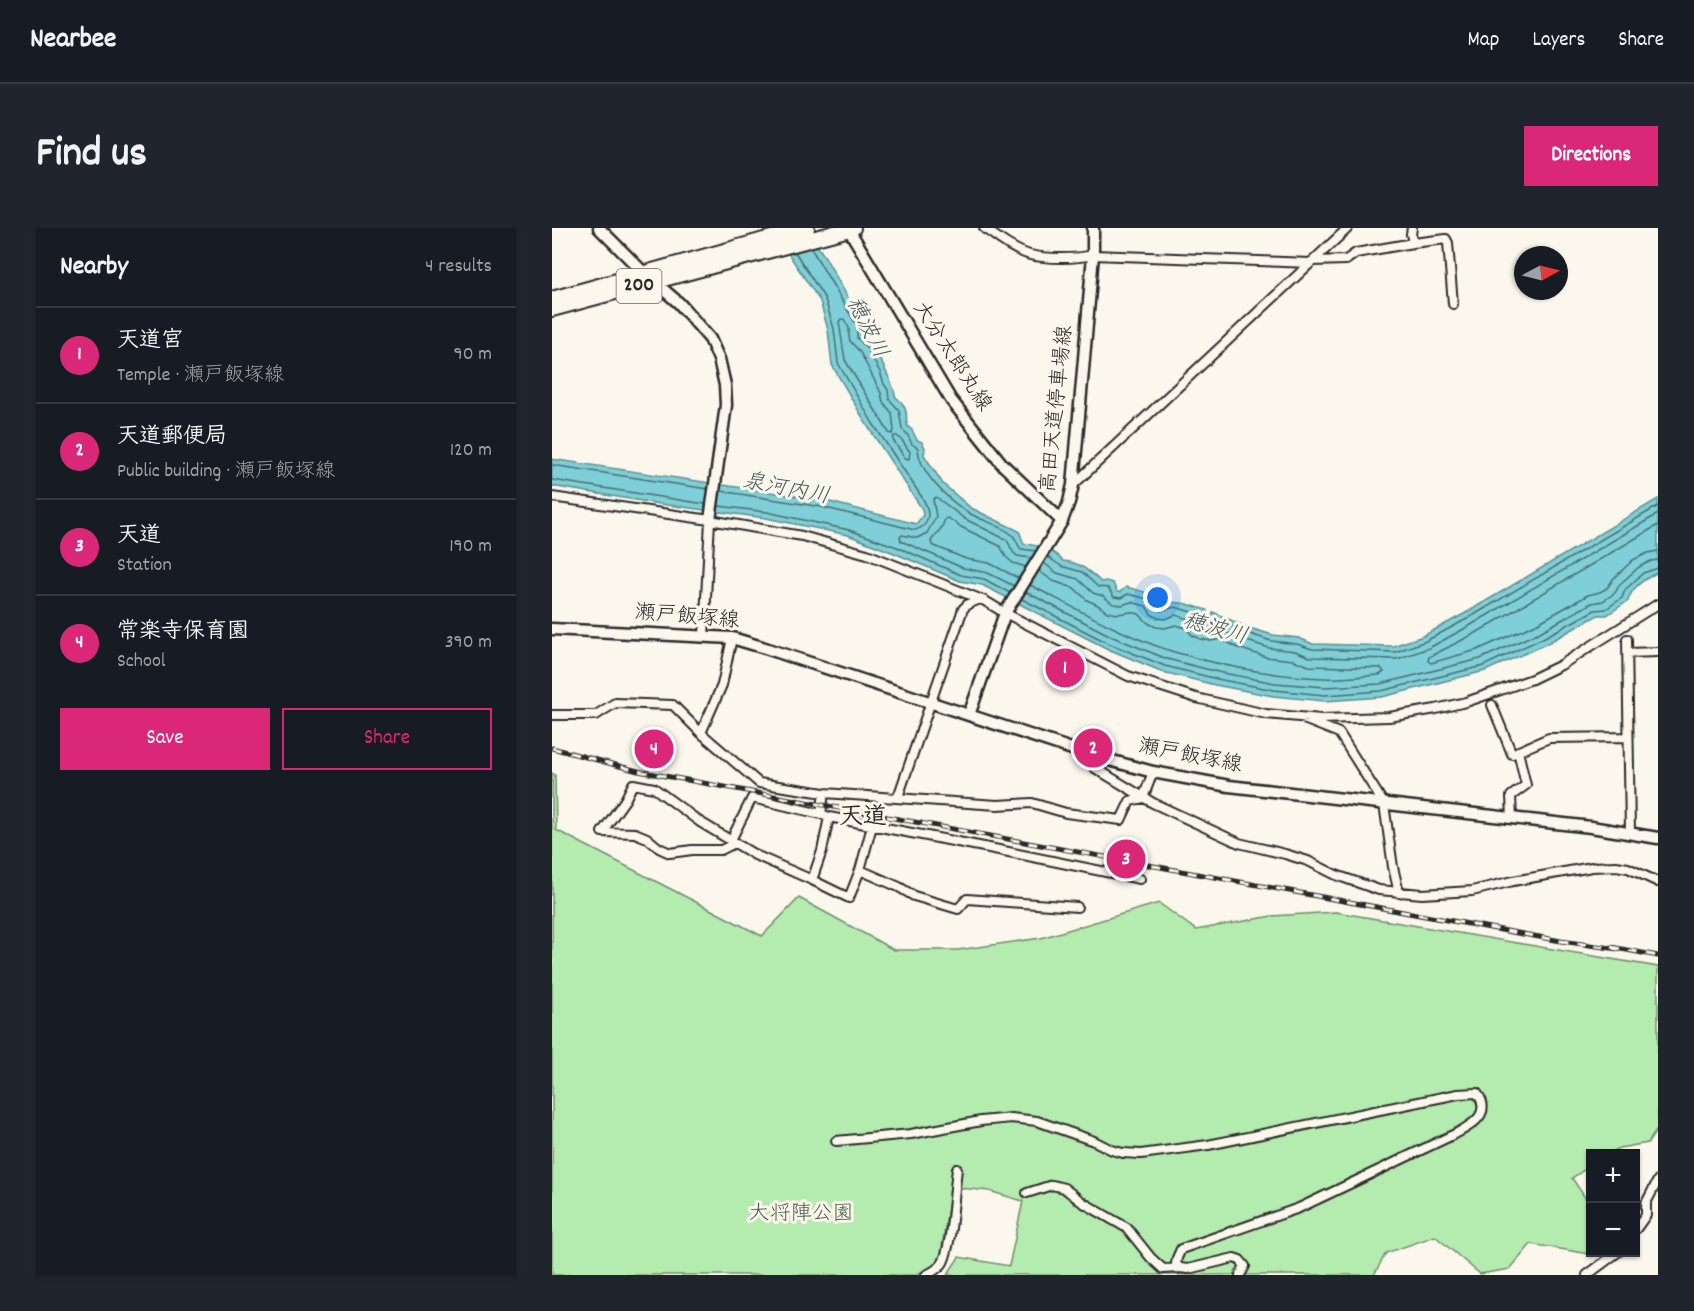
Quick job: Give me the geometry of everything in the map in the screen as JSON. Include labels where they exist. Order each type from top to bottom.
[{"type":"highway","name":"200","points":[[552,309],[807,228]]},
{"type":"highway","name":"200","points":[[724,256],[846,229]]},
{"type":"highway","name":"200","points":[[552,299],[649,278]]},
{"type":"main road","points":[[599,228],[649,278],[679,303],[710,339],[719,359],[725,385],[726,405],[710,520]]},
{"type":"main road","name":"高田天道停車場線","points":[[969,715],[1007,611],[1060,523],[1069,502],[1093,255],[1093,228]]},
{"type":"main road","name":"大分太郎丸線","points":[[846,229],[951,400],[1002,464],[1060,523]]},
{"type":"main road","name":"瀬戸飯塚線","points":[[552,629],[732,638],[1087,754],[1154,772],[1228,786],[1591,826],[1658,838]]},
{"type":"street","points":[[984,228],[1012,247],[1030,255],[1080,258],[1093,255],[1312,262],[1346,260],[1356,253],[1446,239],[1453,304]]},
{"type":"street","points":[[1072,485],[1348,228]]},
{"type":"street","points":[[1412,228],[1413,243]]},
{"type":"street","points":[[552,497],[710,520],[801,537],[867,554],[1007,611],[1128,676],[1196,698],[1266,714],[1321,719],[1389,717],[1466,702],[1532,679],[1561,665],[1658,604]]},
{"type":"street","points":[[704,636],[710,520]]},
{"type":"street","points":[[898,797],[963,609],[968,604],[980,600]]},
{"type":"street","points":[[701,733],[722,686],[732,638]]},
{"type":"street","points":[[1627,639],[1630,833]]},
{"type":"street","points":[[1627,653],[1658,652]]},
{"type":"street","points":[[552,715],[596,715],[615,703],[673,705],[701,733],[759,783],[824,793],[997,805],[1032,803],[1066,813],[1121,820],[1130,801],[1143,798]]},
{"type":"street","points":[[1492,705],[1512,754],[1549,738],[1628,737]]},
{"type":"street","points":[[1299,717],[1339,733],[1384,804],[1399,893]]},
{"type":"street","points":[[1512,818],[1511,796],[1526,785],[1518,752]]},
{"type":"street","points":[[1087,754],[1095,768],[1143,798],[1239,843],[1308,861],[1366,887],[1399,893],[1422,894],[1472,891],[1592,867],[1616,866],[1628,868],[1658,882]]},
{"type":"street","points":[[1143,798],[1154,772]]},
{"type":"street","points":[[872,826],[860,870],[849,898],[755,855],[733,841],[700,822],[654,788],[633,784],[625,800],[602,832],[635,833],[670,853],[721,850],[733,841],[752,798],[872,826],[1140,879]]},
{"type":"street","points":[[812,880],[822,851],[824,793]]},
{"type":"street","points":[[860,870],[900,887],[914,896],[958,909],[967,899],[1077,907]]},
{"type":"street","points":[[836,1141],[911,1134],[981,1121],[1011,1119],[1037,1121],[1094,1141],[1112,1150],[1141,1154],[1208,1145],[1458,1094],[1477,1093],[1482,1099],[1480,1117],[1472,1125],[1299,1208],[1181,1249],[1176,1264],[1180,1268]]},
{"type":"street","points":[[926,1275],[936,1271],[945,1257],[950,1234],[957,1169]]},
{"type":"street","points":[[1640,1223],[1646,1215],[1646,1203],[1658,1180]]},
{"type":"street","points":[[1027,1193],[1052,1185],[1064,1188],[1082,1202],[1127,1228],[1162,1269],[1188,1269],[1234,1258],[1240,1260],[1245,1266],[1240,1275]]},
{"type":"street","points":[[1587,1275],[1611,1257]]},
{"type":"green space","name":"大将陣公園","points":[[552,773],[555,775],[556,830],[762,936],[799,898],[894,950],[958,950],[1041,938],[1159,903],[1196,930],[1272,916],[1336,912],[1658,967],[1658,1128],[1648,1143],[1617,1149],[1586,1149],[1586,1169],[1572,1178],[1586,1199],[1586,1253],[1531,1244],[1510,1269],[1480,1274],[1435,1236],[1386,1253],[1374,1275],[947,1275],[959,1257],[1009,1266],[1023,1201],[989,1191],[951,1187],[941,1254],[936,1265],[915,1275],[552,1275]]},
{"type":"water","name":"穂波川","points":[[771,228],[805,228],[825,257],[864,326],[862,335],[876,352],[889,377],[895,396],[904,406],[907,426],[917,440],[922,442],[925,448],[924,455],[943,484],[971,508],[1019,531],[1024,544],[1045,549],[1063,561],[1079,565],[1101,582],[1113,583],[1117,592],[1126,587],[1160,596],[1162,606],[1173,603],[1190,605],[1207,610],[1206,617],[1212,619],[1213,612],[1246,627],[1273,635],[1299,638],[1313,644],[1393,646],[1423,636],[1464,614],[1658,499],[1658,572],[1639,584],[1628,601],[1607,615],[1598,615],[1546,644],[1485,671],[1382,697],[1325,701],[1273,696],[1163,672],[1108,649],[982,585],[960,581],[848,535],[766,518],[660,504],[552,486],[552,459],[822,500],[916,524],[923,515],[922,509],[867,425],[832,365],[828,330],[820,301]]},
{"type":"railway","points":[[552,748],[638,771],[1561,941],[1618,949]]},
{"type":"railway","points":[[1611,947],[1658,956]]},
{"type":"place","name":"天道宮","points":[[1065,668]]},
{"type":"place","name":"天道郵便局","points":[[1093,748]]},
{"type":"place","name":"常楽寺保育園","points":[[654,749]]},
{"type":"place","name":"天道","points":[[1126,859]]},
{"type":"district","name":"天道","points":[[863,818]]},
{"type":"water label","name":"泉河内川","points":[[786,490]]}]
